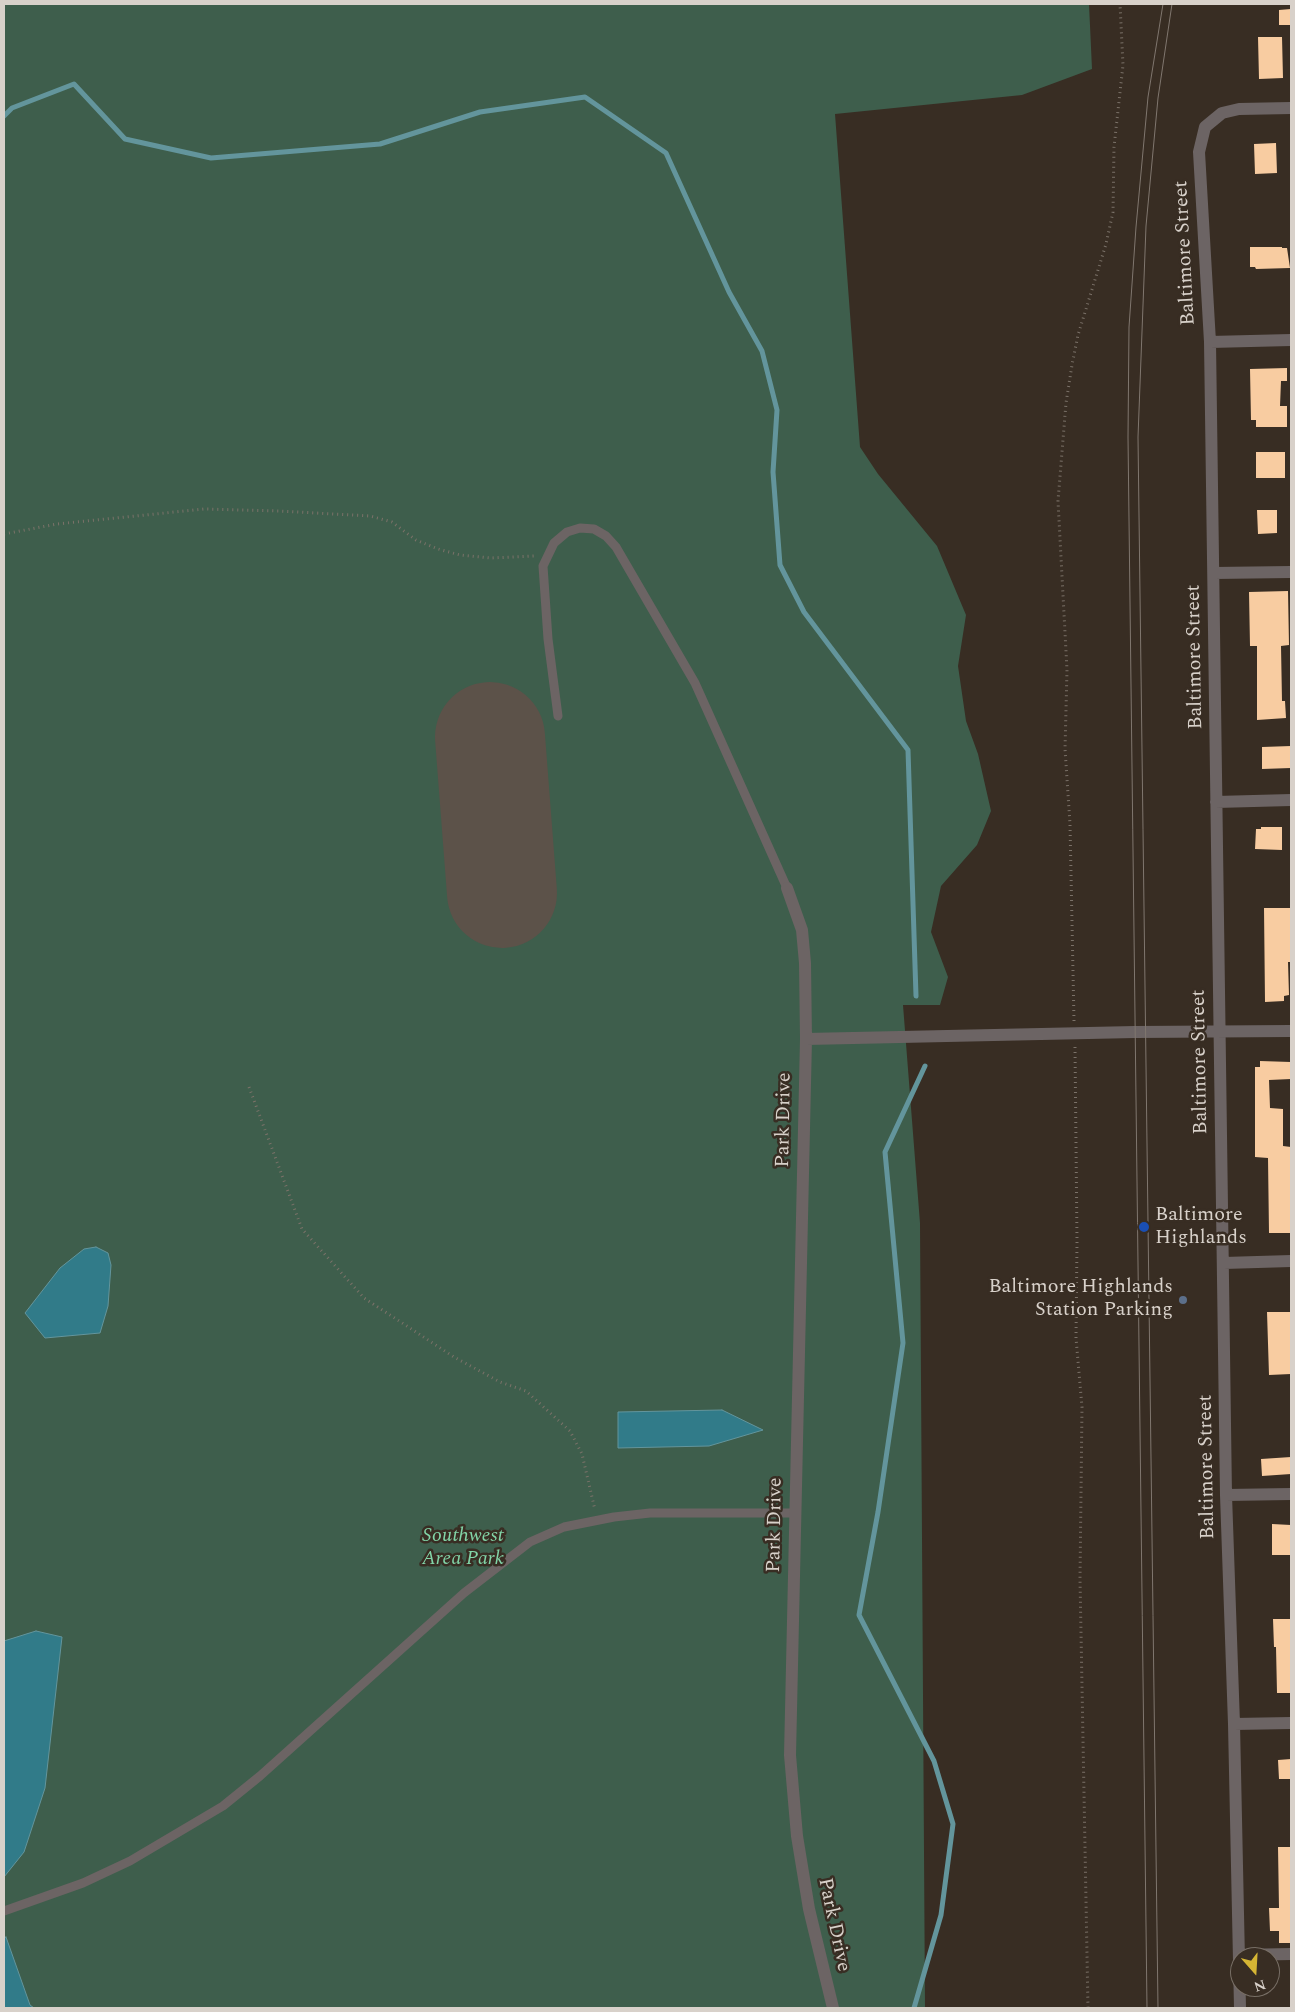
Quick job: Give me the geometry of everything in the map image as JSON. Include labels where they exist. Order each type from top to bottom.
[{"type":"street","name":"Baltimore Street","points":[[1239,1947],[1234,1724],[1226,1495],[1210,342],[1199,152],[1204,127],[1212,119],[1222,114],[1239,109],[1291,108]]},
{"type":"street","points":[[1210,342],[1291,340]]},
{"type":"street","points":[[1214,573],[1291,572]]},
{"type":"street","points":[[1216,802],[1291,800]]},
{"type":"street","name":"Park Drive","points":[[787,888],[802,930],[806,964],[790,1755],[798,1836],[809,1909],[833,2008]]},
{"type":"street","points":[[806,1038],[1291,1031]]},
{"type":"street","points":[[1224,1263],[1291,1262]]},
{"type":"street","points":[[1226,1495],[1291,1494]]},
{"type":"street","points":[[1234,1724],[1291,1723]]},
{"type":"lane","points":[[558,716],[543,566],[554,543],[567,532],[580,528],[594,529],[606,536],[616,547],[695,683],[787,888]]},
{"type":"lane","points":[[4,1911],[83,1883],[130,1861],[223,1806],[260,1776],[464,1592],[530,1542],[564,1527],[650,1513],[795,1513]]},
{"type":"path","points":[[1088,2008],[1080,1579],[1082,1407],[1076,1338],[1075,1033],[1070,824],[1065,749],[1067,670],[1058,501],[1066,403],[1072,365],[1112,212],[1114,147],[1123,65],[1120,4]]},
{"type":"path","points":[[4,534],[57,524],[204,509],[279,511],[370,516],[392,522],[416,540],[438,549],[460,554],[490,558],[547,556]]},
{"type":"path","points":[[249,1087],[302,1229],[364,1298],[454,1357],[500,1382],[526,1391],[570,1430],[582,1454],[597,1521]]},
{"type":"green space","name":"Southwest Area Park","points":[[4,4],[1089,4],[1092,69],[1022,95],[835,114],[860,447],[878,474],[937,546],[966,615],[958,666],[966,721],[978,754],[991,811],[977,845],[941,886],[931,932],[948,977],[940,1005],[903,1005],[920,1223],[925,2008],[4,2008]]},
{"type":"water","points":[[96,1247],[108,1253],[111,1265],[108,1306],[100,1333],[45,1338],[25,1313],[60,1268],[84,1249]]},
{"type":"water","points":[[722,1410],[763,1430],[709,1446],[618,1448],[618,1412]]},
{"type":"water","points":[[36,1631],[62,1637],[45,1788],[24,1852],[4,1877],[4,1641]]},
{"type":"water","points":[[6,1937],[30,2005],[34,2008],[4,2008],[4,1938]]},
{"type":"building","points":[[1291,9],[1291,25],[1279,25],[1279,10]]},
{"type":"building","points":[[1258,37],[1282,37],[1283,78],[1259,79]]},
{"type":"building","points":[[1276,143],[1277,173],[1255,174],[1254,144]]},
{"type":"building","points":[[1250,247],[1287,248],[1290,268],[1256,269],[1255,267],[1250,267]]},
{"type":"building","points":[[1287,368],[1287,381],[1281,381],[1280,406],[1287,406],[1287,427],[1256,427],[1256,420],[1251,420],[1250,369]]},
{"type":"building","points":[[1256,452],[1285,452],[1285,478],[1256,478]]},
{"type":"building","points":[[1257,510],[1277,510],[1277,533],[1258,534]]},
{"type":"building","points":[[1288,591],[1289,645],[1281,646],[1282,701],[1285,701],[1286,718],[1257,720],[1257,646],[1250,646],[1249,592]]},
{"type":"building","points":[[1291,746],[1291,768],[1262,769],[1262,747]]},
{"type":"building","points":[[1261,827],[1282,827],[1282,850],[1255,849],[1256,829],[1261,829]]},
{"type":"building","points":[[1264,908],[1291,908],[1291,962],[1288,962],[1289,995],[1284,996],[1284,1001],[1265,1002]]},
{"type":"building","points":[[1260,1061],[1291,1062],[1291,1079],[1269,1080],[1270,1108],[1283,1109],[1283,1146],[1291,1147],[1291,1233],[1269,1233],[1268,1158],[1255,1157],[1255,1067],[1260,1067]]},
{"type":"building","points":[[1267,1312],[1291,1312],[1291,1374],[1269,1375]]},
{"type":"building","points":[[1291,1457],[1291,1474],[1262,1476],[1261,1459]]},
{"type":"building","points":[[1272,1524],[1291,1525],[1291,1555],[1272,1555]]},
{"type":"building","points":[[1273,1619],[1291,1619],[1291,1693],[1277,1693]]},
{"type":"building","points":[[1291,1759],[1291,1779],[1279,1779],[1278,1760]]},
{"type":"building","points":[[1278,1847],[1291,1847],[1291,1943],[1279,1943],[1279,1931],[1270,1931],[1269,1908],[1279,1908]]},
{"type":"waterway","points":[[4,116],[12,108],[74,84],[125,139],[211,158],[380,144],[480,112],[585,97],[666,153],[729,292],[762,351],[777,410],[773,472],[780,565],[804,612],[908,750],[916,996]]},
{"type":"waterway","points":[[914,2008],[941,1915],[953,1824],[934,1761],[859,1615],[878,1512],[903,1343],[885,1152],[925,1066]]},
{"type":"runway","points":[[490,737],[502,893]]},
{"type":"tram line","points":[[1147,2008],[1128,437],[1129,327],[1136,227],[1148,97],[1163,4]]},
{"type":"tram line","points":[[1158,2008],[1138,437],[1146,226],[1158,98],[1172,4]]},
{"type":"place","name":"Baltimore Highlands","points":[[1144,1227]]},
{"type":"place","name":"Baltimore Highlands Station Parking","points":[[1183,1300]]}]
